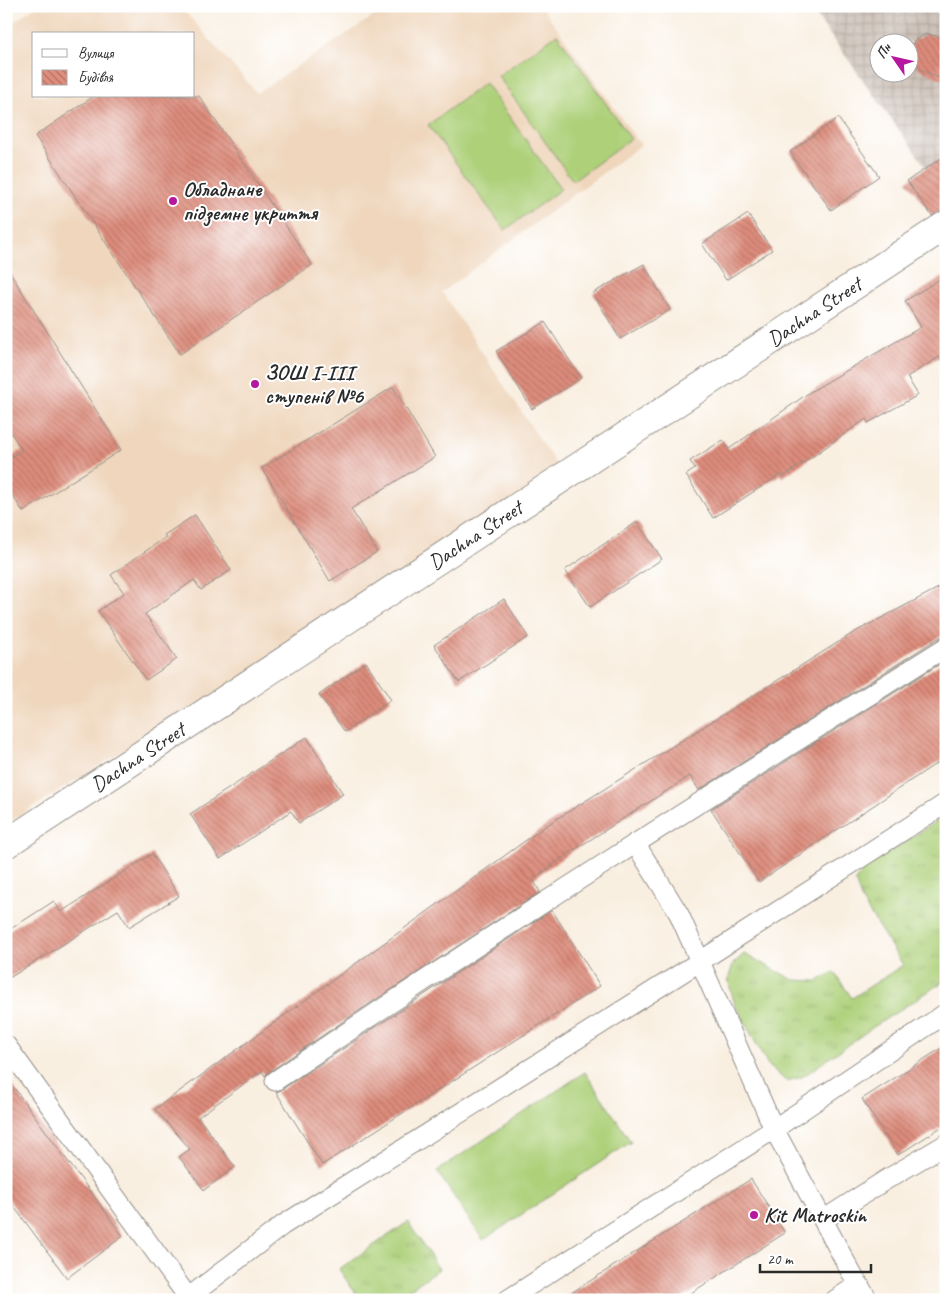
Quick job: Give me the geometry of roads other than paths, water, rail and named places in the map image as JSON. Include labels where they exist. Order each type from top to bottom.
[{"type":"street","name":"Dachna Street","points":[[6,844],[946,225]]},
{"type":"lane","points":[[275,1081],[410,989],[634,843],[946,647]]},
{"type":"lane","points":[[6,1045],[190,1298],[283,1225],[699,962],[946,802]]},
{"type":"lane","points":[[634,843],[679,914],[774,1129],[864,1292],[834,1300]]},
{"type":"lane","points":[[507,1300],[774,1129],[946,1013]]},
{"type":"lane","points":[[823,1220],[946,1144]]},
{"type":"place","name":"Обладнане підземне укриття","points":[[173,201]]},
{"type":"place","name":"ЗОШ І-ІІІ ступенів №6","points":[[255,384]]},
{"type":"place","name":"Kit Matroskin","points":[[754,1215]]}]
